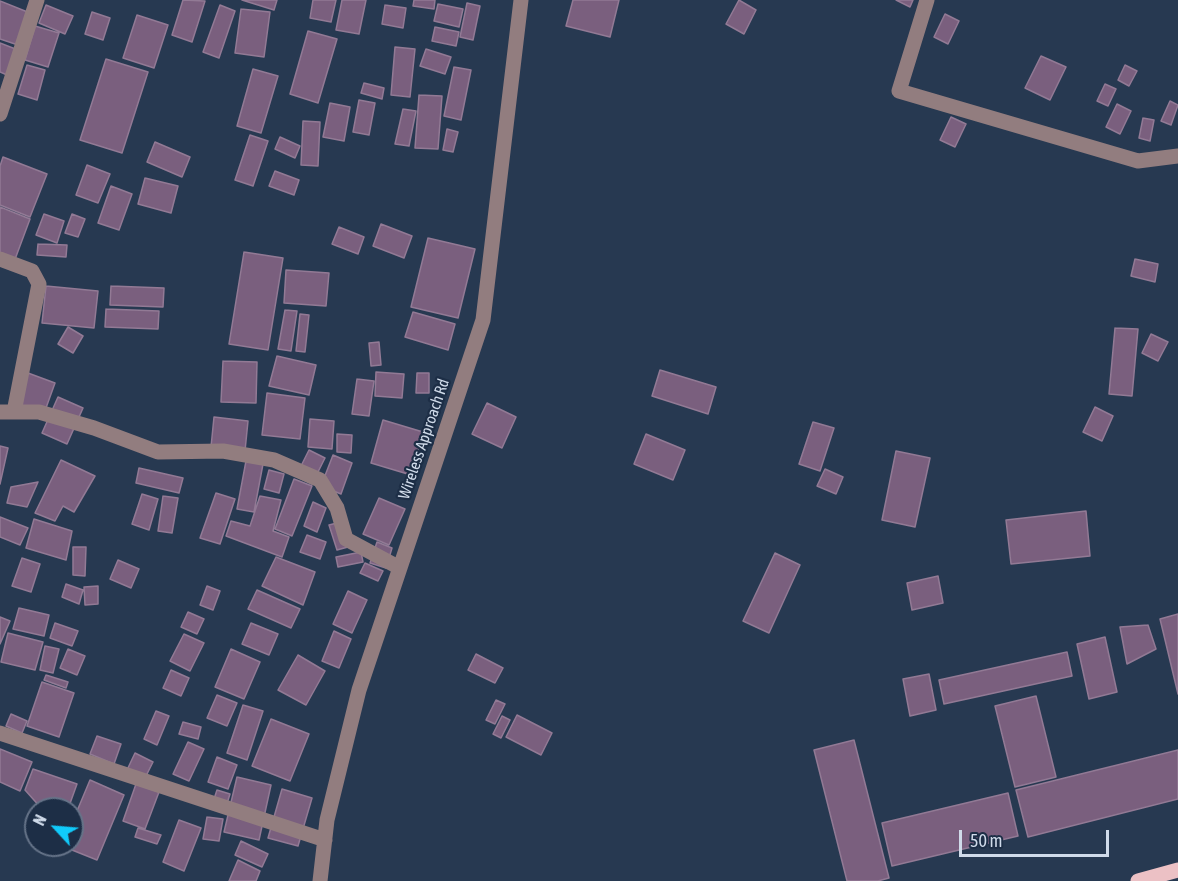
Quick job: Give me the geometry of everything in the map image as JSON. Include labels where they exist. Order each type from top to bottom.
[{"type":"main road","points":[[1138,881],[1178,870]]},
{"type":"street","points":[[0,114],[5,80],[37,0]]},
{"type":"street","name":"Wireless Approach Rd","points":[[320,881],[325,840],[359,690],[483,320],[521,0]]},
{"type":"street","points":[[927,0],[899,92],[1138,162],[1178,156]]},
{"type":"street","points":[[0,259],[32,271],[39,284],[7,412],[39,412],[94,428],[158,452],[223,450],[274,460],[320,480],[337,508],[346,539],[400,568]]},
{"type":"street","points":[[0,733],[325,840]]},
{"type":"building","points":[[183,0],[205,1],[192,42],[172,35]]},
{"type":"building","points":[[242,0],[277,0],[274,10]]},
{"type":"building","points":[[313,0],[336,0],[331,22],[310,18]]},
{"type":"building","points":[[342,0],[366,0],[359,34],[336,30]]},
{"type":"building","points":[[414,0],[435,0],[434,9],[413,6]]},
{"type":"building","points":[[573,0],[619,0],[610,37],[566,26]]},
{"type":"building","points":[[739,0],[756,10],[744,34],[726,24]]},
{"type":"building","points":[[896,0],[913,0],[910,7]]},
{"type":"building","points":[[0,1],[30,13],[18,45],[0,39]]},
{"type":"building","points":[[467,3],[480,6],[473,40],[460,37]]},
{"type":"building","points":[[438,4],[463,9],[459,27],[434,21]]},
{"type":"building","points":[[46,5],[73,16],[65,34],[39,23]]},
{"type":"building","points":[[220,5],[235,11],[219,58],[203,52]]},
{"type":"building","points":[[385,5],[406,8],[403,28],[382,24]]},
{"type":"building","points":[[241,9],[270,12],[264,57],[235,53]]},
{"type":"building","points":[[92,12],[110,18],[103,40],[85,34]]},
{"type":"building","points":[[945,14],[959,21],[948,44],[934,37]]},
{"type":"building","points":[[137,15],[168,25],[154,68],[123,58]]},
{"type":"building","points":[[35,26],[59,33],[48,67],[25,60]]},
{"type":"building","points":[[435,27],[459,32],[456,46],[432,41]]},
{"type":"building","points":[[308,31],[337,39],[318,103],[290,94]]},
{"type":"building","points":[[0,43],[18,50],[7,75],[0,72]]},
{"type":"building","points":[[395,47],[415,49],[410,97],[391,95]]},
{"type":"building","points":[[426,49],[451,57],[445,74],[420,66]]},
{"type":"building","points":[[1041,56],[1066,67],[1050,100],[1025,88]]},
{"type":"building","points":[[106,59],[148,72],[122,153],[80,140]]},
{"type":"building","points":[[27,65],[45,70],[37,100],[18,94]]},
{"type":"building","points":[[1125,65],[1137,71],[1129,86],[1118,80]]},
{"type":"building","points":[[454,67],[471,70],[461,120],[444,116]]},
{"type":"building","points":[[253,69],[278,76],[261,133],[237,126]]},
{"type":"building","points":[[364,83],[384,88],[382,99],[361,93]]},
{"type":"building","points":[[1105,84],[1116,89],[1108,106],[1097,101]]},
{"type":"building","points":[[419,95],[442,96],[438,149],[415,148]]},
{"type":"building","points":[[359,100],[375,103],[369,135],[353,132]]},
{"type":"building","points":[[1170,101],[1178,105],[1171,125],[1161,121]]},
{"type":"building","points":[[330,103],[350,107],[344,141],[323,137]]},
{"type":"building","points":[[1117,104],[1131,111],[1120,134],[1106,127]]},
{"type":"building","points":[[403,109],[416,111],[409,146],[395,144]]},
{"type":"building","points":[[951,117],[966,124],[955,147],[940,140]]},
{"type":"building","points":[[1143,118],[1154,120],[1150,141],[1139,138]]},
{"type":"building","points":[[303,121],[320,122],[318,166],[301,165]]},
{"type":"building","points":[[447,129],[458,132],[453,152],[443,150]]},
{"type":"building","points":[[250,135],[268,141],[253,186],[235,180]]},
{"type":"building","points":[[280,137],[300,146],[295,158],[275,149]]},
{"type":"building","points":[[155,142],[190,157],[182,177],[147,162]]},
{"type":"building","points":[[3,157],[47,174],[30,217],[0,205],[0,166]]},
{"type":"building","points":[[87,165],[110,174],[98,203],[76,195]]},
{"type":"building","points":[[275,171],[299,180],[294,195],[269,186]]},
{"type":"building","points":[[145,178],[178,186],[171,213],[138,204]]},
{"type":"building","points":[[111,186],[132,194],[119,230],[98,223]]},
{"type":"building","points":[[0,207],[30,219],[14,262],[0,256]]},
{"type":"building","points":[[44,214],[64,221],[57,243],[36,235]]},
{"type":"building","points":[[72,214],[85,219],[78,237],[65,233]]},
{"type":"building","points":[[381,224],[412,236],[404,258],[373,246]]},
{"type":"building","points":[[339,227],[364,237],[358,254],[332,244]]},
{"type":"building","points":[[428,238],[475,249],[458,318],[411,307]]},
{"type":"building","points":[[38,244],[67,245],[66,257],[37,255]]},
{"type":"building","points":[[244,252],[283,258],[268,350],[229,344]]},
{"type":"building","points":[[1135,259],[1158,264],[1155,282],[1131,276]]},
{"type":"building","points":[[286,270],[329,273],[326,306],[284,303]]},
{"type":"building","points":[[46,286],[98,291],[94,328],[42,323]]},
{"type":"building","points":[[111,286],[164,288],[163,307],[110,305]]},
{"type":"building","points":[[106,309],[159,311],[158,329],[105,327]]},
{"type":"building","points":[[285,310],[297,311],[291,351],[278,349]]},
{"type":"building","points":[[413,312],[455,324],[448,350],[405,337]]},
{"type":"building","points":[[300,314],[309,315],[305,352],[296,351]]},
{"type":"building","points":[[68,327],[83,336],[73,353],[58,344]]},
{"type":"building","points":[[1115,328],[1138,329],[1132,396],[1109,394]]},
{"type":"building","points":[[1151,334],[1168,342],[1158,361],[1142,353]]},
{"type":"building","points":[[379,342],[381,365],[371,366],[369,343]]},
{"type":"building","points":[[277,356],[316,365],[309,395],[269,386]]},
{"type":"building","points":[[223,361],[257,362],[256,403],[221,402]]},
{"type":"building","points":[[660,370],[716,387],[708,414],[652,396]]},
{"type":"building","points":[[376,372],[404,374],[402,398],[375,396]]},
{"type":"building","points":[[28,373],[55,383],[42,419],[15,408]]},
{"type":"building","points":[[417,373],[429,373],[429,393],[416,393]]},
{"type":"building","points":[[357,379],[374,381],[369,416],[352,414]]},
{"type":"building","points":[[267,393],[305,398],[300,439],[262,435]]},
{"type":"building","points":[[58,397],[83,408],[67,444],[42,433]]},
{"type":"building","points":[[487,403],[516,417],[502,448],[472,434]]},
{"type":"building","points":[[1095,407],[1113,416],[1102,441],[1083,432]]},
{"type":"building","points":[[214,417],[248,421],[245,451],[211,447]]},
{"type":"building","points":[[310,419],[334,421],[332,449],[308,447]]},
{"type":"building","points":[[383,420],[423,432],[411,475],[371,463]]},
{"type":"building","points":[[813,422],[834,428],[820,471],[799,464]]},
{"type":"building","points":[[337,434],[352,435],[351,453],[337,452]]},
{"type":"building","points":[[646,434],[685,450],[673,480],[634,464]]},
{"type":"building","points":[[0,446],[8,448],[0,484]]},
{"type":"building","points":[[309,450],[325,458],[312,484],[296,476]]},
{"type":"building","points":[[896,451],[930,458],[915,527],[882,520]]},
{"type":"building","points":[[333,455],[352,463],[341,494],[321,486]]},
{"type":"building","points":[[61,460],[95,476],[74,512],[63,506],[55,521],[35,513]]},
{"type":"building","points":[[246,461],[263,464],[254,512],[237,509]]},
{"type":"building","points":[[139,468],[183,478],[179,493],[136,483]]},
{"type":"building","points":[[825,469],[843,477],[836,494],[817,486]]},
{"type":"building","points":[[269,470],[284,474],[279,493],[264,489]]},
{"type":"building","points":[[294,479],[312,486],[292,536],[275,529]]},
{"type":"building","points":[[38,482],[27,507],[7,503],[11,487]]},
{"type":"building","points":[[216,493],[235,499],[220,544],[200,538]]},
{"type":"building","points":[[142,494],[158,499],[149,530],[132,524]]},
{"type":"building","points":[[163,496],[178,498],[172,533],[158,531]]},
{"type":"building","points":[[260,496],[281,500],[273,531],[289,537],[282,557],[226,536],[231,521],[250,526]]},
{"type":"building","points":[[379,498],[405,509],[389,545],[363,534]]},
{"type":"building","points":[[313,502],[326,508],[317,532],[304,526]]},
{"type":"building","points":[[1086,511],[1090,556],[1011,564],[1006,520]]},
{"type":"building","points":[[0,517],[28,528],[20,545],[0,537]]},
{"type":"building","points":[[34,519],[72,531],[66,560],[26,548]]},
{"type":"building","points":[[341,522],[348,547],[337,550],[329,525]]},
{"type":"building","points":[[307,535],[326,542],[320,559],[300,552]]},
{"type":"building","points":[[377,542],[392,548],[386,568],[370,563]]},
{"type":"building","points":[[73,547],[86,547],[85,576],[73,575]]},
{"type":"building","points":[[361,552],[363,562],[338,567],[336,557]]},
{"type":"building","points":[[775,553],[800,565],[769,633],[743,621]]},
{"type":"building","points":[[276,557],[315,572],[303,605],[262,586]]},
{"type":"building","points":[[22,558],[40,564],[31,592],[12,586]]},
{"type":"building","points":[[118,560],[139,569],[131,588],[110,579]]},
{"type":"building","points":[[365,563],[383,571],[378,581],[360,573]]},
{"type":"building","points":[[938,576],[943,603],[912,610],[907,583]]},
{"type":"building","points":[[66,584],[83,590],[79,604],[62,597]]},
{"type":"building","points":[[98,586],[98,604],[85,605],[84,587]]},
{"type":"building","points":[[207,586],[220,591],[213,610],[200,605]]},
{"type":"building","points":[[257,590],[300,609],[291,628],[248,609]]},
{"type":"building","points":[[348,591],[367,600],[352,633],[333,624]]},
{"type":"building","points":[[19,608],[49,615],[44,636],[13,629]]},
{"type":"building","points":[[188,612],[204,619],[197,634],[181,627]]},
{"type":"building","points":[[1178,614],[1178,694],[1160,619]]},
{"type":"building","points":[[0,617],[10,621],[0,644]]},
{"type":"building","points":[[55,623],[78,631],[72,646],[50,638]]},
{"type":"building","points":[[251,623],[278,634],[269,655],[242,644]]},
{"type":"building","points":[[1148,625],[1156,649],[1127,664],[1120,627]]},
{"type":"building","points":[[334,631],[351,639],[339,668],[322,661]]},
{"type":"building","points":[[8,633],[43,642],[35,670],[1,662]]},
{"type":"building","points":[[184,634],[204,643],[190,671],[170,661]]},
{"type":"building","points":[[1105,637],[1117,692],[1089,699],[1077,644]]},
{"type":"building","points":[[45,646],[59,649],[53,673],[40,670]]},
{"type":"building","points":[[68,649],[85,656],[77,675],[60,668]]},
{"type":"building","points":[[231,649],[260,662],[244,699],[215,687]]},
{"type":"building","points":[[1067,652],[1072,676],[944,704],[939,680]]},
{"type":"building","points":[[476,654],[503,668],[495,683],[468,670]]},
{"type":"building","points":[[298,655],[325,671],[306,705],[278,690]]},
{"type":"building","points":[[171,670],[189,678],[181,696],[163,688]]},
{"type":"building","points":[[929,674],[936,710],[910,716],[903,679]]},
{"type":"building","points":[[46,675],[68,682],[66,688],[44,680]]},
{"type":"building","points":[[42,682],[74,693],[59,737],[27,726]]},
{"type":"building","points":[[217,695],[237,703],[227,726],[207,718]]},
{"type":"building","points":[[1036,696],[1056,777],[1015,787],[995,706]]},
{"type":"building","points":[[496,700],[505,704],[495,724],[486,720]]},
{"type":"building","points":[[243,705],[263,711],[247,760],[227,753]]},
{"type":"building","points":[[156,711],[169,716],[157,745],[144,739]]},
{"type":"building","points":[[11,714],[27,721],[22,733],[6,726]]},
{"type":"building","points":[[517,715],[552,733],[541,755],[506,737]]},
{"type":"building","points":[[502,716],[510,720],[501,738],[493,734]]},
{"type":"building","points":[[271,719],[309,734],[290,781],[252,766]]},
{"type":"building","points":[[183,722],[201,727],[198,739],[179,734]]},
{"type":"building","points":[[97,736],[121,744],[114,764],[90,754]]},
{"type":"building","points":[[854,740],[889,878],[878,881],[847,881],[814,750]]},
{"type":"building","points":[[188,742],[204,749],[189,781],[173,774]]},
{"type":"building","points":[[0,749],[32,762],[20,791],[0,782]]},
{"type":"building","points":[[1178,750],[1178,799],[1028,837],[1016,790]]},
{"type":"building","points":[[135,753],[153,762],[145,778],[127,770]]},
{"type":"building","points":[[217,757],[237,765],[228,789],[208,782]]},
{"type":"building","points":[[33,769],[77,784],[72,797],[31,797],[25,790]]},
{"type":"building","points":[[237,777],[271,785],[259,840],[224,832]]},
{"type":"building","points":[[90,780],[124,795],[97,860],[84,855],[83,797]]},
{"type":"building","points":[[136,784],[159,792],[145,829],[123,821]]},
{"type":"building","points":[[282,789],[312,798],[298,846],[268,838]]},
{"type":"building","points":[[217,790],[230,794],[224,813],[211,808]]},
{"type":"building","points":[[1008,793],[1018,836],[892,866],[882,823]]},
{"type":"building","points":[[207,817],[223,819],[219,841],[203,839]]},
{"type":"building","points":[[179,820],[201,828],[184,871],[163,862]]},
{"type":"building","points":[[138,828],[161,835],[157,844],[135,837]]},
{"type":"building","points":[[241,841],[268,854],[262,867],[235,855]]},
{"type":"building","points":[[238,860],[260,871],[256,881],[229,881]]}]
